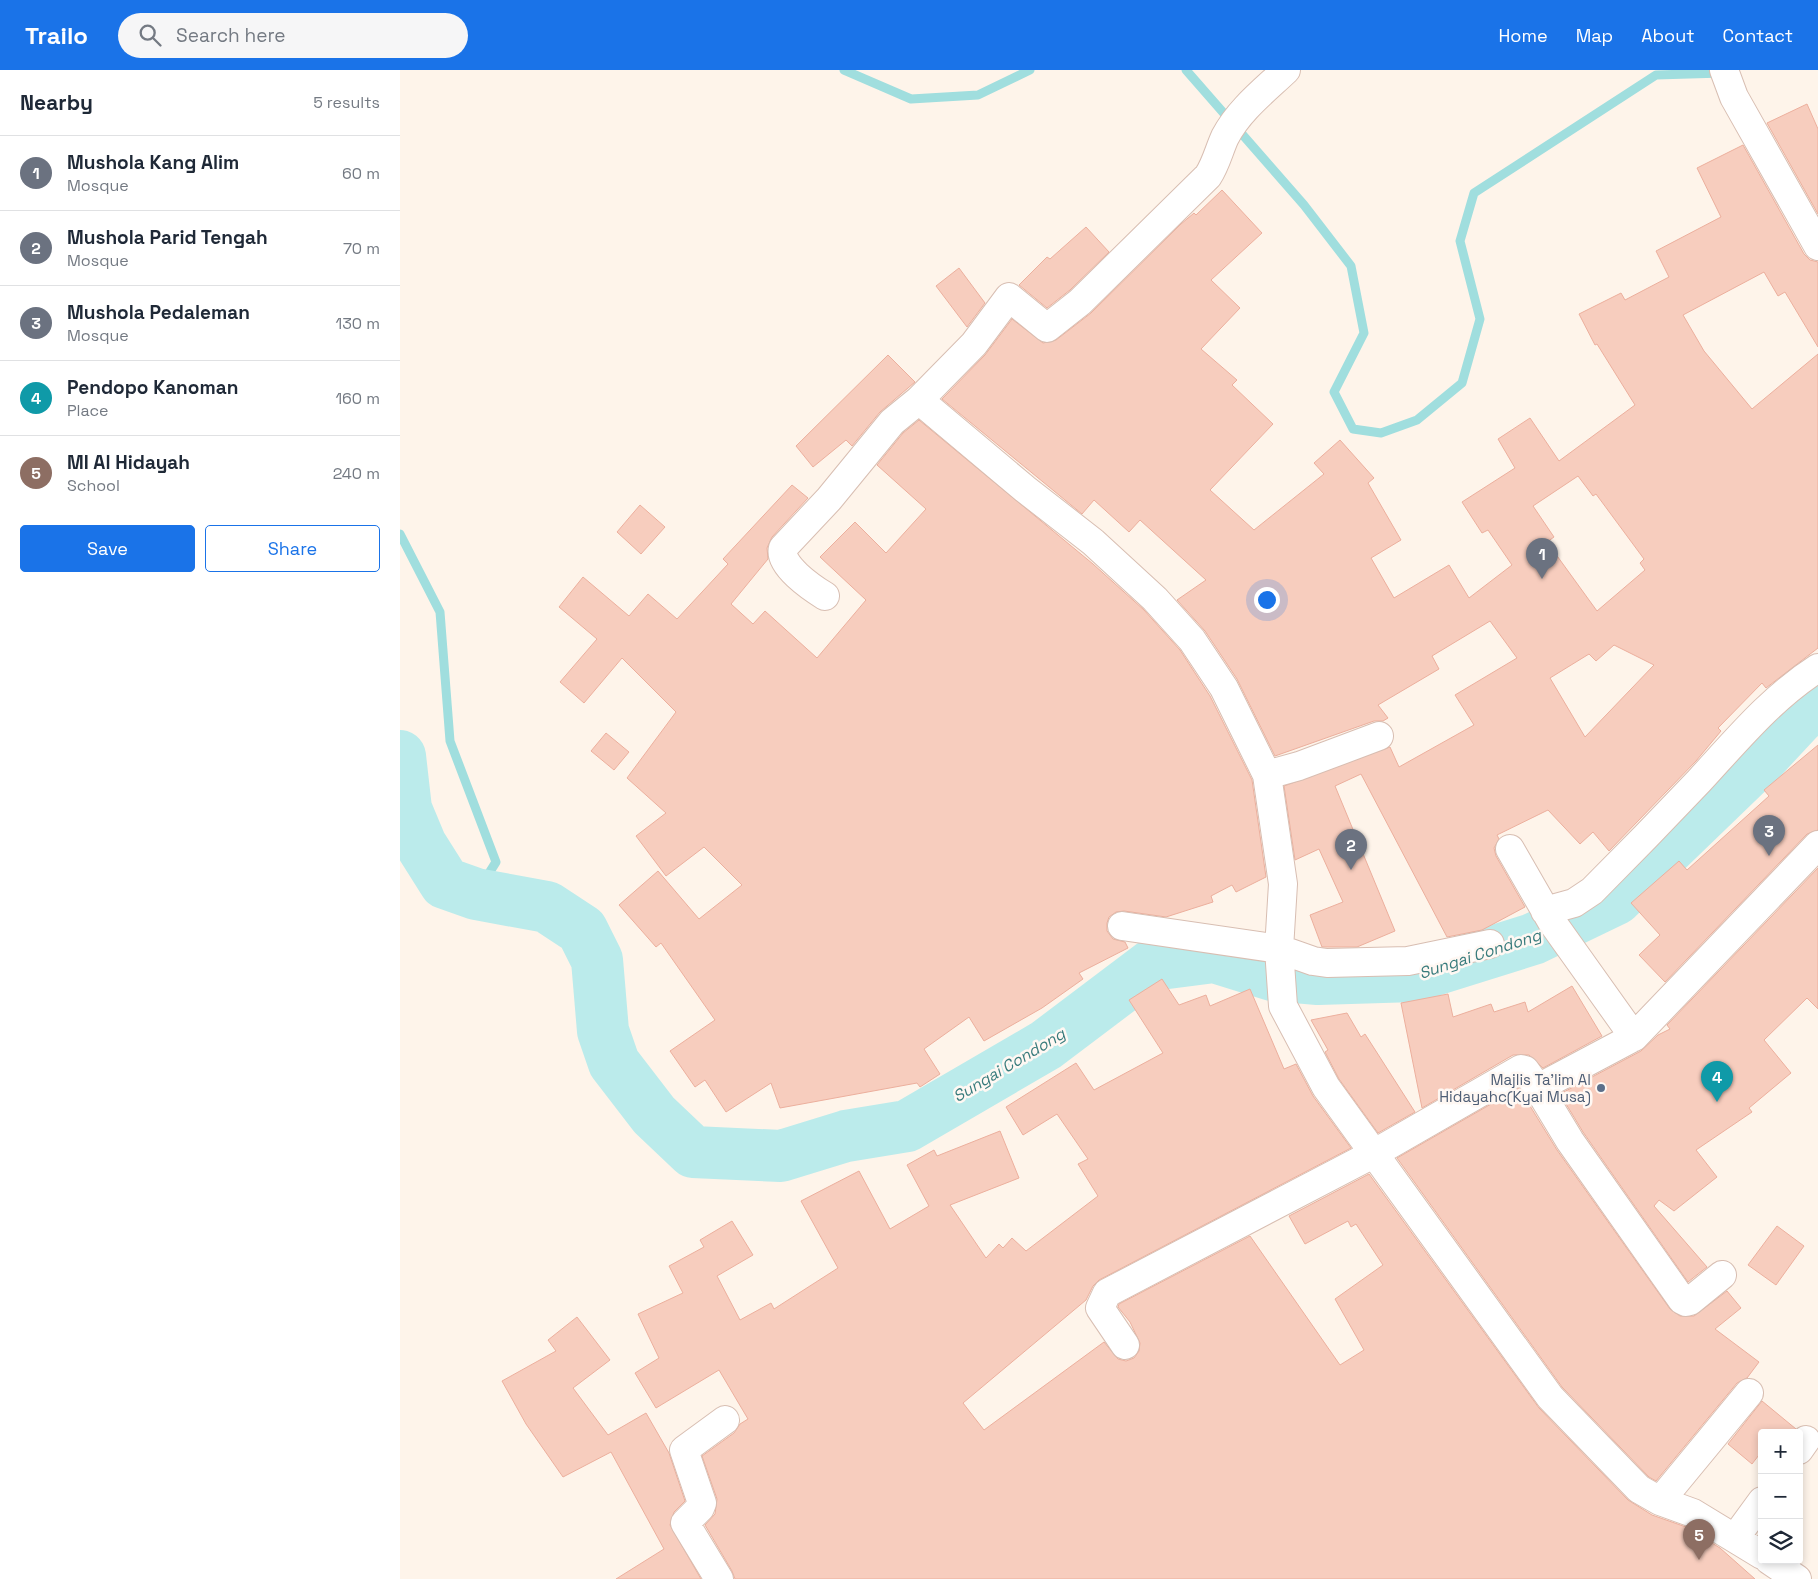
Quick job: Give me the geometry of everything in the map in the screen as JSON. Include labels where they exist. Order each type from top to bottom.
[{"type":"street","points":[[825,596],[799,577],[783,558],[783,548],[829,499],[892,422],[919,400],[974,344],[1009,297],[1048,328],[1080,302],[1208,176],[1216,163],[1225,137],[1241,114],[1286,70]]},
{"type":"street","points":[[1724,70],[1734,97],[1818,246]]},
{"type":"street","points":[[919,400],[1093,542],[1155,599],[1192,640],[1224,688],[1267,775],[1283,884],[1279,954],[1283,1006],[1326,1087],[1550,1397],[1639,1489],[1660,1501],[1693,1513],[1758,1552]]},
{"type":"street","points":[[1548,916],[1574,903],[1592,891],[1699,781],[1748,726],[1801,679],[1818,668]]},
{"type":"street","points":[[1267,775],[1299,766],[1379,736]]},
{"type":"street","points":[[1538,1088],[1634,1037],[1818,845]]},
{"type":"street","points":[[1510,849],[1548,916],[1634,1037]]},
{"type":"street","points":[[1122,926],[1327,963],[1399,962],[1490,944]]},
{"type":"street","points":[[1125,1345],[1100,1308],[1107,1293],[1373,1154],[1517,1070],[1525,1070],[1538,1088],[1570,1141],[1682,1300],[1690,1301],[1722,1275]]},
{"type":"street","points":[[1660,1501],[1749,1393]]},
{"type":"street","points":[[719,1579],[685,1525],[702,1503],[684,1450],[725,1420]]},
{"type":"street","points":[[1735,1538],[1758,1506]]},
{"type":"street","points":[[1775,1564],[1797,1579]]},
{"type":"building","points":[[1807,104],[1818,129],[1818,214],[1767,123]]},
{"type":"building","points":[[1743,145],[1804,254],[1810,260],[1818,262],[1818,347],[1785,292],[1778,296],[1764,272],[1683,315],[1704,351],[1752,409],[1818,354],[1818,648],[1766,688],[1762,683],[1718,728],[1721,731],[1696,761],[1609,851],[1593,832],[1580,844],[1548,810],[1497,835],[1499,839],[1494,848],[1496,856],[1525,907],[1482,930],[1447,937],[1361,774],[1335,786],[1395,931],[1357,947],[1322,947],[1310,915],[1343,902],[1319,849],[1295,860],[1284,786],[1390,747],[1399,767],[1474,725],[1455,695],[1517,658],[1490,621],[1432,656],[1439,669],[1378,705],[1388,718],[1383,721],[1374,721],[1275,756],[1237,679],[1205,631],[1177,600],[1206,580],[1140,520],[1129,532],[1094,500],[1082,514],[942,399],[985,355],[1012,319],[1043,343],[1056,340],[1091,313],[1181,224],[1194,213],[1196,215],[1222,190],[1262,233],[1211,280],[1240,308],[1201,349],[1237,380],[1232,385],[1273,424],[1210,490],[1254,530],[1324,474],[1314,463],[1340,440],[1374,478],[1368,483],[1401,540],[1371,558],[1394,598],[1449,565],[1469,598],[1512,565],[1488,530],[1482,533],[1462,502],[1515,468],[1498,439],[1530,418],[1559,461],[1635,405],[1597,344],[1595,345],[1579,314],[1621,293],[1625,300],[1669,277],[1656,251],[1721,217],[1697,168]],"holes":[[[1578,476],[1593,496],[1596,494],[1644,559],[1640,563],[1645,570],[1597,611],[1547,542],[1554,537],[1533,506]],[[1614,645],[1654,665],[1585,737],[1550,678],[1589,654],[1596,661]]]},
{"type":"building","points":[[1086,227],[1109,252],[1070,290],[1047,308],[1019,285],[1047,257],[1050,259]]},
{"type":"building","points":[[959,268],[985,303],[967,327],[936,286]]},
{"type":"building","points":[[888,355],[915,382],[880,412],[852,446],[846,440],[813,467],[796,446]]},
{"type":"building","points":[[919,420],[1093,564],[1144,610],[1180,650],[1210,696],[1252,780],[1266,877],[1236,892],[1232,885],[1211,896],[1213,902],[1166,917],[1124,911],[1116,912],[1109,917],[1107,931],[1113,939],[1125,942],[1128,948],[1079,973],[1083,979],[1042,1008],[984,1041],[969,1017],[924,1049],[940,1074],[920,1087],[917,1083],[780,1108],[771,1083],[726,1112],[705,1080],[695,1087],[670,1051],[715,1020],[661,943],[656,947],[619,905],[658,871],[699,919],[742,885],[704,847],[666,876],[636,836],[666,813],[627,778],[676,712],[622,658],[584,703],[560,682],[597,639],[559,607],[583,577],[629,616],[648,594],[677,619],[728,564],[723,559],[792,485],[808,498],[772,537],[767,548],[768,559],[731,604],[753,624],[765,611],[817,658],[866,600],[820,557],[855,522],[886,553],[926,509],[877,465],[903,433]]},
{"type":"building","points":[[640,505],[665,527],[641,554],[617,532]]},
{"type":"building","points":[[606,733],[629,752],[614,770],[591,751]]},
{"type":"building","points":[[1818,745],[1818,830],[1807,834],[1665,982],[1639,955],[1660,935],[1631,903],[1679,861],[1687,870],[1769,796],[1764,790]]},
{"type":"building","points":[[1818,868],[1818,1009],[1807,998],[1764,1040],[1791,1073],[1749,1108],[1752,1112],[1696,1150],[1717,1177],[1674,1211],[1659,1200],[1654,1206],[1707,1267],[1688,1282],[1583,1132],[1560,1094],[1641,1051],[1658,1035],[1670,1029],[1667,1025]]},
{"type":"building","points":[[1162,979],[1179,1005],[1206,995],[1210,1006],[1250,989],[1284,1069],[1296,1064],[1313,1096],[1351,1148],[1099,1280],[1093,1286],[1086,1300],[963,1403],[984,1430],[1104,1342],[1118,1359],[1126,1361],[1134,1358],[1139,1351],[1140,1343],[1130,1322],[1118,1307],[1119,1304],[1250,1236],[1340,1365],[1364,1350],[1335,1299],[1383,1265],[1356,1224],[1351,1227],[1348,1221],[1305,1244],[1289,1216],[1369,1174],[1539,1408],[1628,1500],[1652,1515],[1686,1527],[1720,1548],[1755,1579],[735,1579],[705,1525],[715,1514],[717,1499],[702,1456],[734,1433],[740,1424],[748,1419],[719,1370],[656,1408],[635,1373],[659,1358],[638,1314],[683,1293],[669,1266],[704,1247],[700,1240],[732,1221],[753,1255],[717,1276],[740,1320],[771,1303],[774,1309],[838,1268],[801,1201],[859,1171],[890,1229],[929,1206],[907,1165],[934,1150],[937,1156],[1000,1131],[1019,1178],[950,1205],[986,1258],[999,1244],[1003,1248],[1012,1238],[1026,1251],[1098,1196],[1078,1164],[1088,1159],[1057,1114],[1023,1135],[1006,1107],[1076,1063],[1094,1090],[1163,1053],[1129,1000]]},
{"type":"building","points":[[1572,986],[1602,1036],[1543,1068],[1529,1055],[1513,1055],[1422,1108],[1401,1003],[1448,994],[1453,1017],[1491,1004],[1494,1012],[1525,1002],[1528,1012]]},
{"type":"building","points":[[1347,1013],[1361,1037],[1365,1034],[1415,1112],[1378,1133],[1339,1079],[1325,1052],[1328,1050],[1311,1020]]},
{"type":"building","points":[[1519,1088],[1557,1150],[1670,1309],[1680,1316],[1694,1316],[1727,1291],[1741,1308],[1715,1329],[1759,1362],[1747,1378],[1737,1383],[1656,1481],[1649,1477],[1562,1387],[1397,1158]]},
{"type":"building","points":[[1777,1226],[1804,1246],[1776,1285],[1748,1265]]},
{"type":"building","points":[[577,1317],[610,1360],[573,1388],[608,1435],[646,1413],[669,1453],[685,1501],[674,1512],[670,1525],[701,1579],[616,1579],[664,1549],[611,1452],[563,1477],[526,1424],[502,1381],[556,1351],[548,1340]]},
{"type":"building","points":[[1762,1401],[1796,1429],[1758,1429],[1758,1456],[1752,1464],[1728,1444]]},
{"type":"waterway","points":[[844,70],[911,99],[978,95],[1030,70]]},
{"type":"waterway","points":[[1186,70],[1304,205],[1351,266],[1364,333],[1334,392],[1353,429],[1381,433],[1417,420],[1462,383],[1480,319],[1460,241],[1474,193],[1656,75],[1723,73]]},
{"type":"waterway","points":[[400,534],[440,612],[450,741],[496,862],[476,894]]},
{"type":"waterway","name":"Sungai Condong","points":[[400,756],[406,809],[421,845],[445,883],[476,894],[547,907],[582,930],[597,960],[603,1031],[614,1063],[654,1115],[693,1152],[781,1156],[846,1136],[907,1126],[1046,1045],[1152,965],[1214,957],[1272,975],[1318,979],[1415,976],[1533,939],[1616,899],[1759,761],[1798,719],[1818,702]]},
{"type":"place","name":"Mushola Kang Alim","points":[[1542,579]]},
{"type":"place","name":"Mushola Pedaleman","points":[[1769,856]]},
{"type":"place","name":"Mushola Parid Tengah","points":[[1351,870]]},
{"type":"place","name":"Majlis Ta'lim Al Hidayahc(Kyai Musa)","points":[[1601,1088]]},
{"type":"place","name":"Pendopo Kanoman","points":[[1717,1102]]},
{"type":"place","name":"MI Al Hidayah","points":[[1699,1560]]}]
